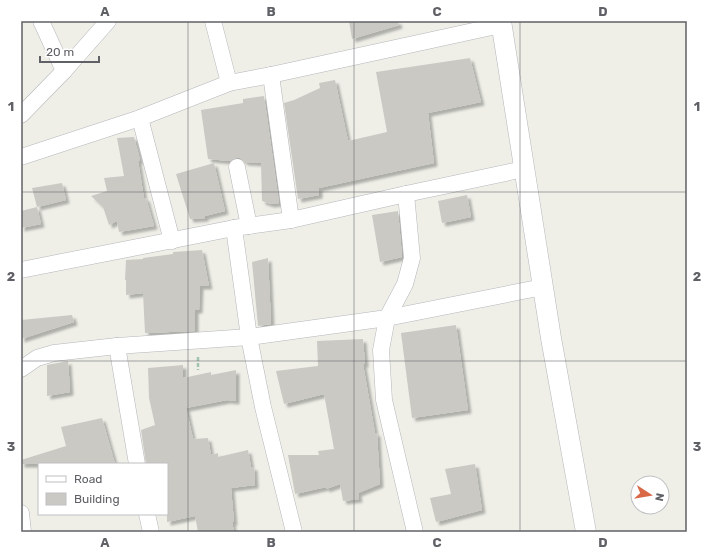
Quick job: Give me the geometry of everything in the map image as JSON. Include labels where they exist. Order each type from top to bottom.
[{"type":"street","points":[[41,21],[64,71]]},
{"type":"street","points":[[21,115],[64,71],[108,21]]},
{"type":"street","points":[[213,21],[229,83]]},
{"type":"street","points":[[21,158],[140,118],[229,83],[271,75],[501,23],[543,287],[586,532]]},
{"type":"street","points":[[271,75],[291,220]]},
{"type":"street","points":[[140,118],[172,241]]},
{"type":"street","points":[[237,167],[249,338],[263,407],[294,532]]},
{"type":"street","points":[[21,270],[242,227],[291,220],[524,169]]},
{"type":"street","points":[[406,194],[412,258],[405,284],[387,318],[381,350],[384,400],[415,532]]},
{"type":"street","points":[[21,369],[37,358],[54,352],[117,346],[249,338],[387,318],[543,287]]},
{"type":"street","points":[[117,346],[137,463]]},
{"type":"street","points":[[21,513],[24,532]]},
{"type":"street","points":[[148,515],[151,532]]},
{"type":"path","points":[[198,359],[198,370]]},
{"type":"building","points":[[349,21],[398,21],[399,25],[352,39]]},
{"type":"building","points":[[470,58],[481,102],[428,113],[434,163],[319,188],[319,195],[298,199],[284,103],[320,88],[319,83],[335,80],[348,141],[387,132],[376,72]]},
{"type":"building","points":[[264,96],[279,203],[271,204],[262,201],[261,163],[245,162],[240,158],[230,161],[208,159],[201,110],[243,103],[243,99]]},
{"type":"building","points":[[134,137],[140,160],[138,161],[144,198],[146,198],[154,226],[119,232],[117,221],[109,225],[103,207],[91,196],[107,191],[104,178],[124,176],[117,138]]},
{"type":"building","points":[[214,163],[225,211],[205,216],[205,218],[190,219],[176,174]]},
{"type":"building","points":[[62,183],[66,200],[37,207],[32,188]]},
{"type":"building","points":[[467,195],[471,217],[442,223],[438,201]]},
{"type":"building","points":[[37,207],[41,224],[21,228],[21,211]]},
{"type":"building","points":[[398,211],[402,257],[380,262],[372,215]]},
{"type":"building","points":[[202,250],[209,286],[200,286],[199,310],[195,310],[195,331],[145,333],[143,293],[126,295],[126,260],[173,254],[173,252]]},
{"type":"building","points":[[268,258],[271,324],[258,326],[252,262]]},
{"type":"building","points":[[72,315],[74,322],[21,339],[21,320]]},
{"type":"building","points":[[456,325],[468,410],[412,418],[401,333]]},
{"type":"building","points":[[363,339],[365,364],[363,364],[375,433],[377,433],[380,484],[358,493],[359,499],[343,501],[340,484],[326,489],[326,487],[295,494],[288,455],[319,455],[318,451],[334,449],[324,394],[284,404],[276,371],[318,366],[317,341]]},
{"type":"building","points":[[68,361],[70,392],[47,396],[47,365]]},
{"type":"building","points":[[183,365],[183,378],[211,372],[211,375],[236,370],[236,401],[227,400],[186,408],[193,439],[208,438],[211,455],[218,453],[218,457],[248,450],[251,467],[254,467],[255,485],[231,488],[234,522],[232,522],[234,532],[198,532],[195,516],[167,522],[168,463],[146,463],[141,430],[155,425],[149,398],[148,368]]},
{"type":"building","points":[[102,418],[115,463],[21,464],[21,460],[66,446],[61,427]]},
{"type":"building","points":[[475,464],[482,510],[436,522],[430,498],[451,494],[445,469]]}]
